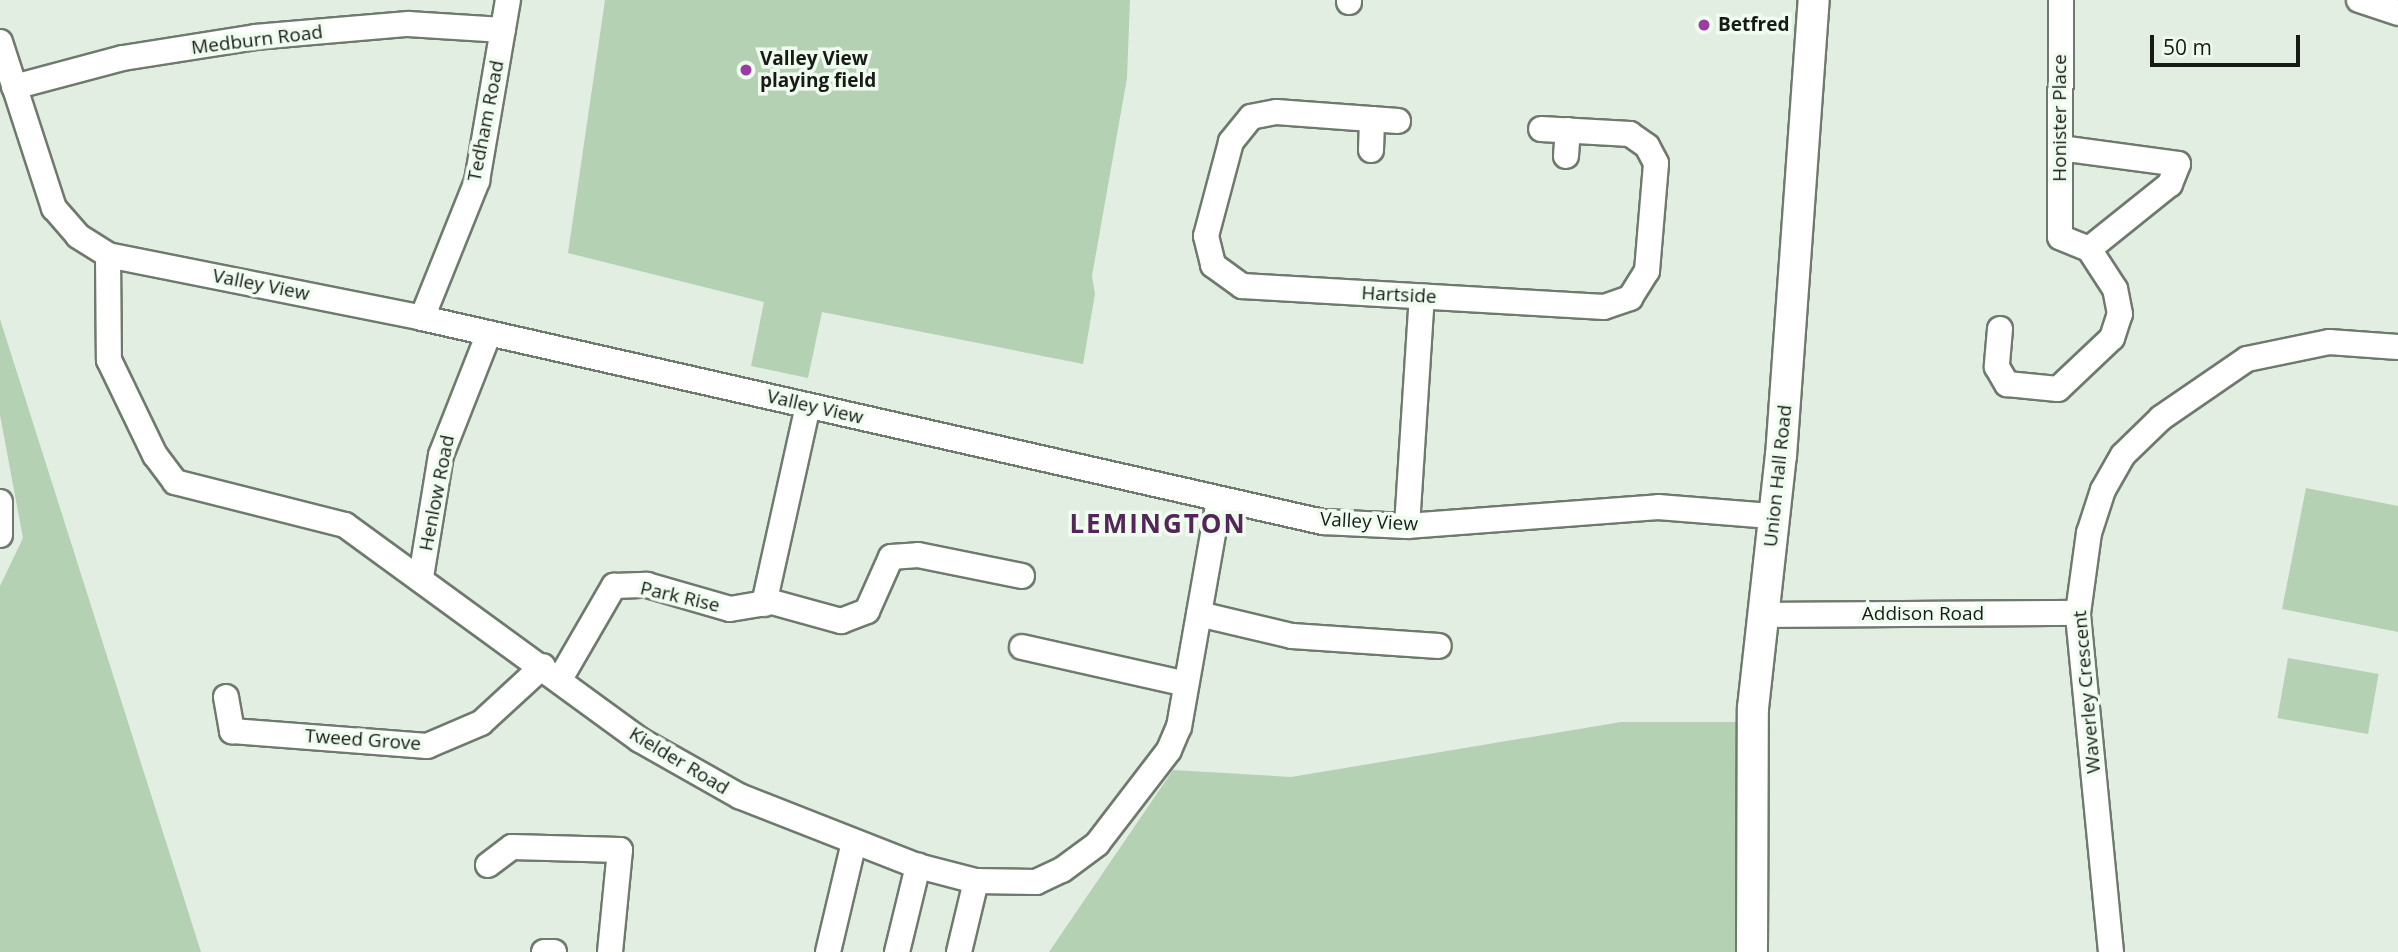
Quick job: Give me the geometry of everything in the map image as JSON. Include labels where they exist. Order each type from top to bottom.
[{"type":"street","name":"Tedham Road","points":[[422,318],[477,181],[508,0]]},
{"type":"street","name":"Union Hall Road","points":[[1752,952],[1753,708],[1767,615],[1771,516],[1782,456],[1814,0]]},
{"type":"street","name":"Honister Place","points":[[2061,0],[2060,237],[2089,249]]},
{"type":"street","points":[[2359,0],[2398,13]]},
{"type":"street","name":"Medburn Road","points":[[14,87],[123,58],[255,37],[408,24],[503,30]]},
{"type":"street","name":"Valley View","points":[[0,42],[54,208],[78,236],[108,254],[422,318],[1323,522],[1407,526],[1658,507],[1771,516]]},
{"type":"street","name":"Hartside","points":[[1398,121],[1276,112],[1251,117],[1231,142],[1206,236],[1213,265],[1242,286],[1604,307],[1630,298],[1647,271],[1656,163],[1647,146],[1630,134],[1541,129]]},
{"type":"street","points":[[1371,150],[1372,119]]},
{"type":"street","points":[[1566,156],[1568,130]]},
{"type":"street","points":[[2000,329],[1997,367],[2007,384],[2058,389],[2070,383],[2112,338],[2120,314],[2115,289],[2089,249],[2171,184],[2178,164],[2060,148]]},
{"type":"street","name":"Kielder Road","points":[[108,254],[109,360],[155,455],[175,482],[345,525],[421,577],[640,740],[728,790],[918,866],[976,881],[1036,882],[1097,844],[1169,750],[1186,684],[1219,499]]},
{"type":"street","points":[[1407,526],[1422,297]]},
{"type":"street","name":"Henlow Road","points":[[421,577],[441,455],[489,333]]},
{"type":"street","name":"Waverley Crescent","points":[[2111,952],[2078,613],[2089,533],[2103,490],[2123,455],[2161,418],[2247,359],[2329,342],[2398,347]]},
{"type":"street","points":[[764,604],[808,406]]},
{"type":"street","points":[[0,502],[0,535]]},
{"type":"street","name":"Park Rise","points":[[552,673],[614,586],[648,585],[730,609],[764,604],[841,621],[867,611],[891,557],[918,555],[1022,576]]},
{"type":"street","name":"Addison Road","points":[[1767,615],[2078,613]]},
{"type":"street","points":[[1199,614],[1292,636],[1439,646]]},
{"type":"street","points":[[1022,647],[1186,684]]},
{"type":"street","name":"Tweed Grove","points":[[226,697],[232,731],[427,746],[481,723],[552,673]]},
{"type":"street","points":[[828,952],[854,842]]},
{"type":"street","points":[[488,865],[523,845],[620,850],[610,952]]},
{"type":"street","points":[[897,952],[918,866]]},
{"type":"street","points":[[959,952],[976,881]]},
{"type":"street","points":[[544,952],[554,952]]},
{"type":"green space","points":[[605,0],[1130,0],[1127,78],[1092,276],[1095,294],[1083,364],[822,312],[808,378],[751,366],[764,302],[568,253]]},
{"type":"green space","points":[[0,319],[201,952],[0,952],[0,586],[23,538],[0,415]]},
{"type":"green space","points":[[2306,488],[2398,506],[2398,632],[2282,609]]},
{"type":"green space","points":[[2288,658],[2379,674],[2368,734],[2277,718]]},
{"type":"green space","points":[[1621,722],[1740,722],[1737,952],[1049,952],[1173,770],[1291,777]]},
{"type":"place","name":"Betfred","points":[[1704,25]]},
{"type":"place","name":"Valley View playing field","points":[[746,70]]},
{"type":"district","name":"LEMINGTON","points":[[1158,524]]}]
